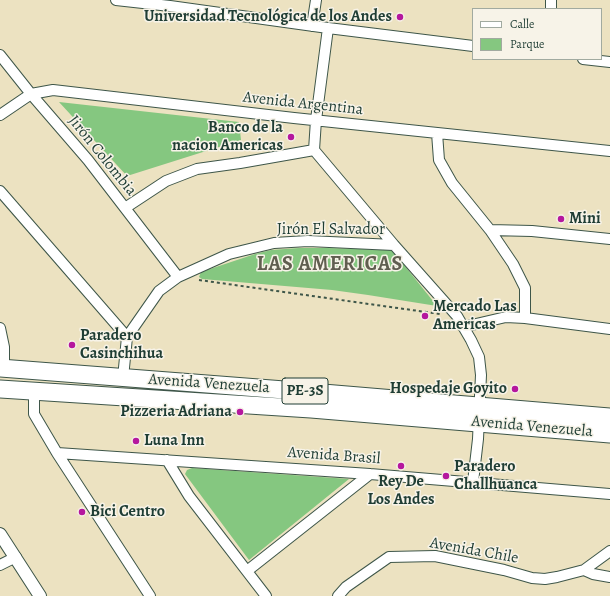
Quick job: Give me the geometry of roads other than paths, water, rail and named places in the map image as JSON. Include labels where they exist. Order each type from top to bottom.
[{"type":"highway","name":"Avenida Venezuela","points":[[2,368],[123,378],[479,414],[610,434]]},
{"type":"highway","name":"Avenida Venezuela","points":[[0,389],[303,409],[610,417]]},
{"type":"street","points":[[116,0],[472,46]]},
{"type":"street","points":[[312,26],[316,0]]},
{"type":"street","points":[[328,28],[316,120],[314,150],[394,245],[457,316],[471,340],[479,357],[481,375],[478,439],[473,482]]},
{"type":"street","name":"Jirón Colombia","points":[[0,55],[31,94],[88,160],[178,277]]},
{"type":"street","points":[[592,60],[610,62]]},
{"type":"street","name":"Avenida Argentina","points":[[0,115],[31,94],[53,90],[610,151]]},
{"type":"street","points":[[437,133],[439,160],[452,183],[490,230],[513,264],[525,288],[525,318]]},
{"type":"street","points":[[125,208],[166,181],[198,169],[314,150]]},
{"type":"street","points":[[0,191],[127,337],[123,378]]},
{"type":"street","points":[[490,230],[532,231],[610,239]]},
{"type":"street","name":"Jirón El Salvador","points":[[127,337],[160,291],[178,277],[228,254],[274,244],[308,241],[394,245]]},
{"type":"street","points":[[463,327],[506,317],[610,329]]},
{"type":"street","points":[[0,328],[4,347],[2,368]]},
{"type":"street","points":[[34,392],[34,414],[56,453],[150,596]]},
{"type":"street","name":"Avenida Brasil","points":[[56,453],[370,474],[610,494]]},
{"type":"street","points":[[167,460],[189,496],[266,596]]},
{"type":"street","points":[[247,571],[370,474]]},
{"type":"street","points":[[0,534],[40,596]]},
{"type":"street","name":"Avenida Chile","points":[[338,596],[346,587],[389,557],[435,556],[504,570],[532,578],[545,579],[584,570],[610,551]]},
{"type":"street","points":[[0,565],[16,557]]},
{"type":"street","points":[[584,570],[593,574],[610,577]]},
{"type":"place","name":"Universidad Tecnológica de los Andes","points":[[400,17]]},
{"type":"place","name":"Banco de la nacion Americas","points":[[291,137]]},
{"type":"place","name":"Mini","points":[[561,219]]},
{"type":"place","name":"Mercado Las Americas","points":[[425,316]]},
{"type":"place","name":"Paradero Casinchihua","points":[[72,345]]},
{"type":"place","name":"Hospedaje Goyito","points":[[515,389]]},
{"type":"place","name":"Pizzeria Adriana","points":[[240,412]]},
{"type":"place","name":"Luna Inn","points":[[136,441]]},
{"type":"place","name":"Rey De Los Andes","points":[[401,466]]},
{"type":"place","name":"Paradero Challhuanca","points":[[446,476]]},
{"type":"place","name":"Bici Centro","points":[[82,512]]},
{"type":"district","name":"LAS AMERICAS","points":[[330,265]]}]
